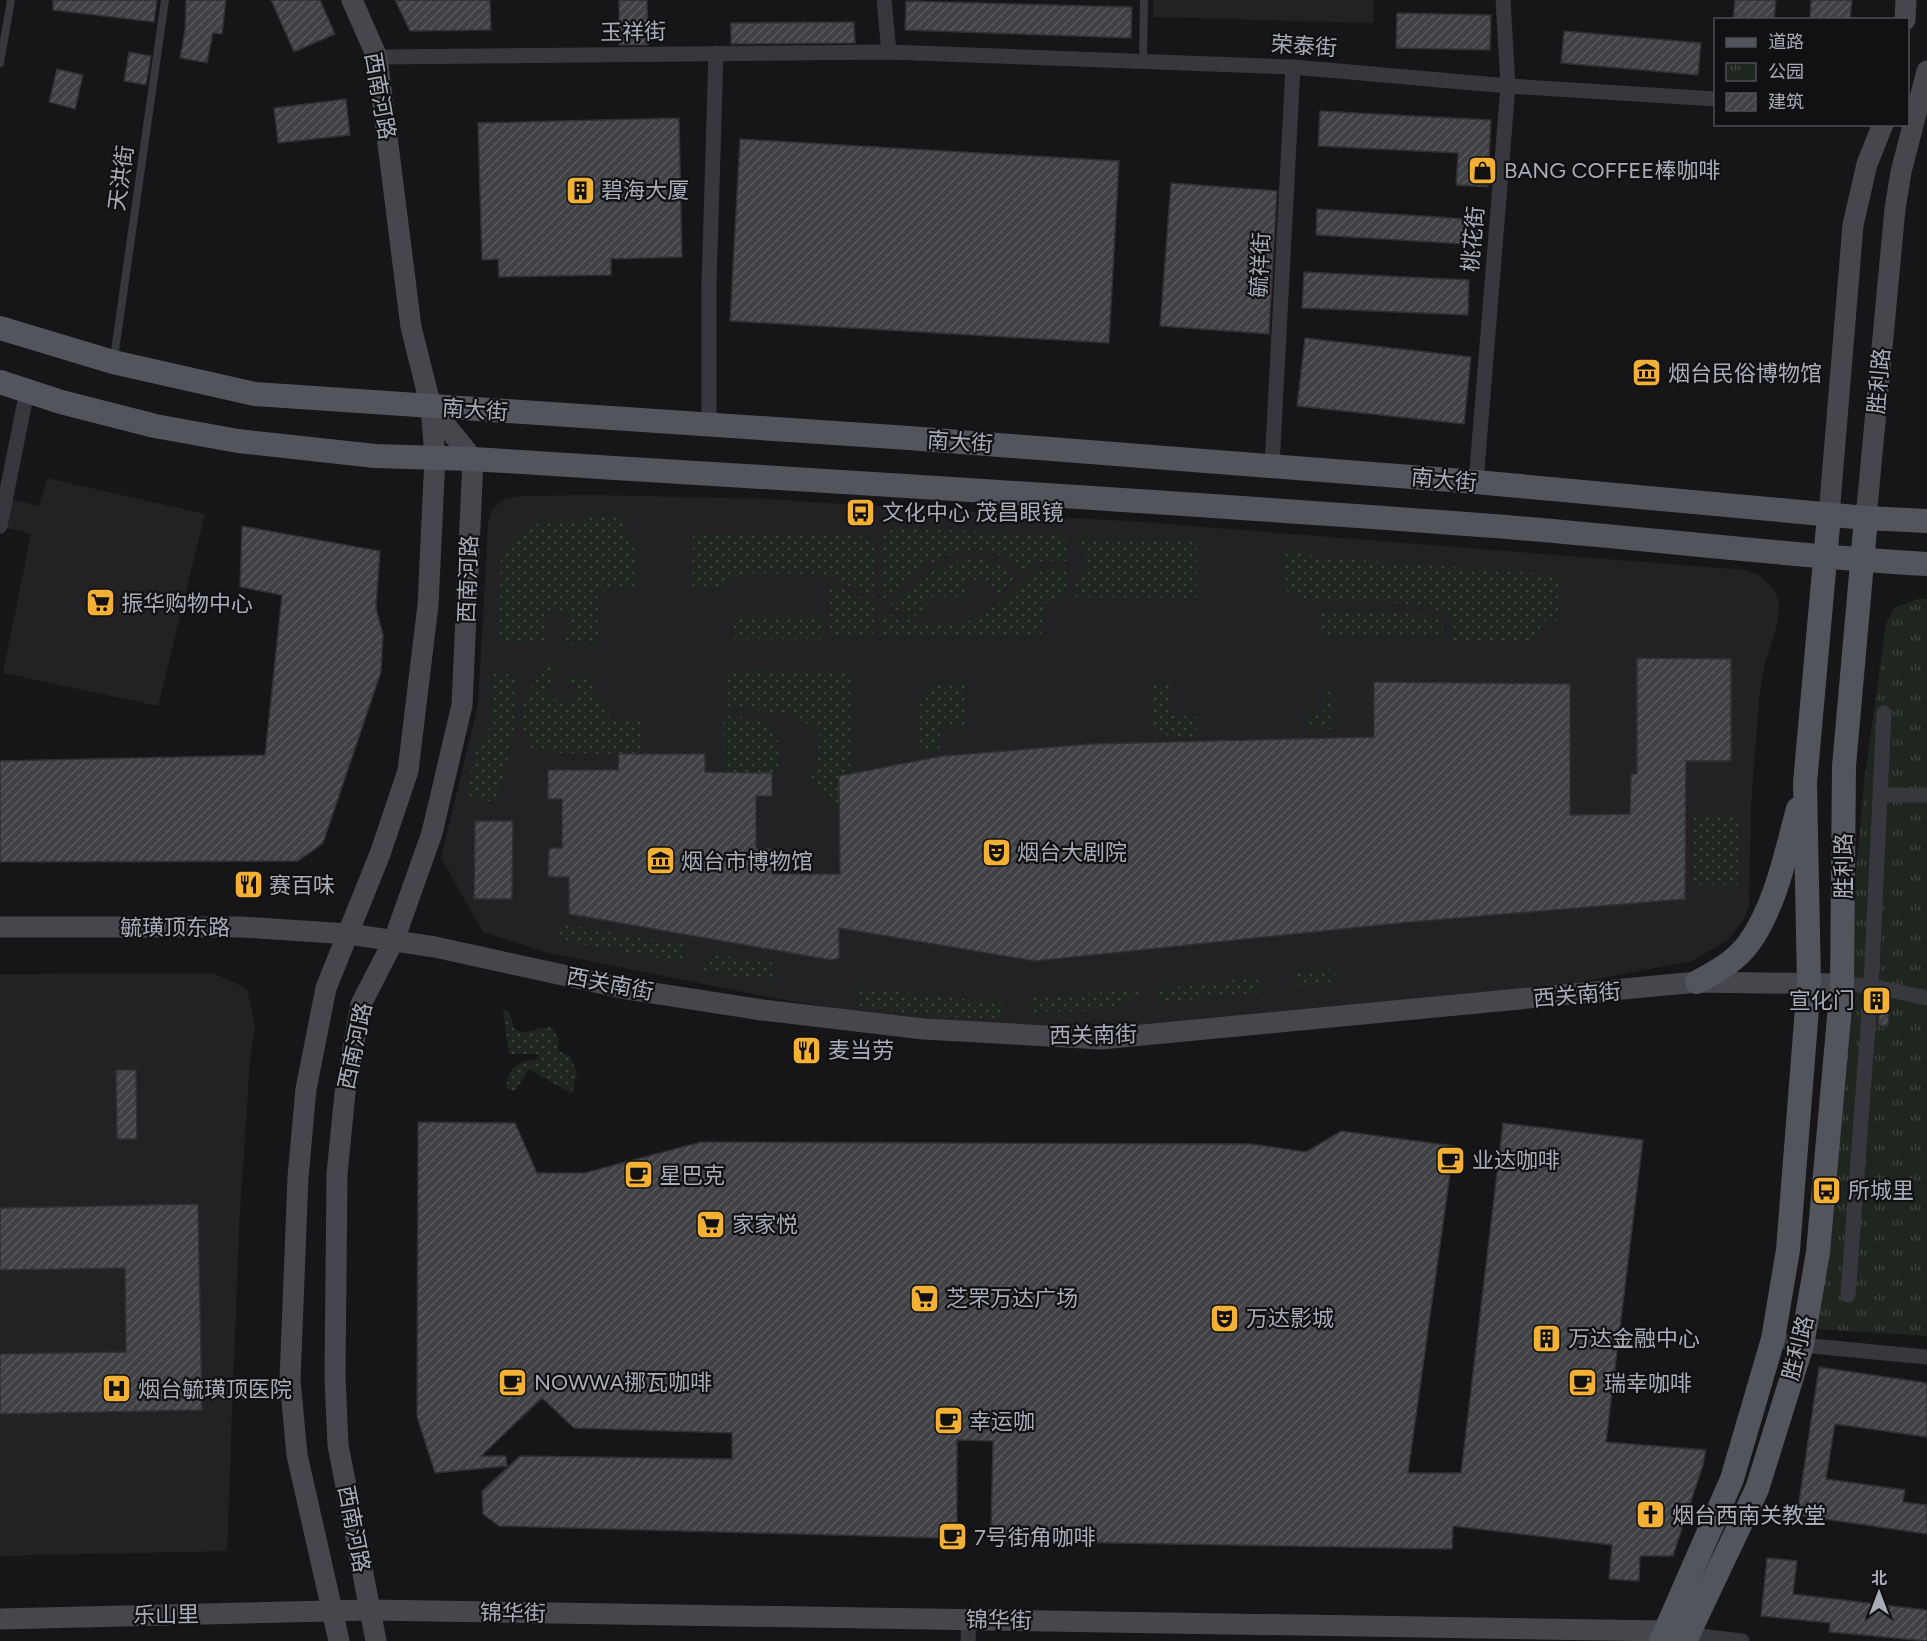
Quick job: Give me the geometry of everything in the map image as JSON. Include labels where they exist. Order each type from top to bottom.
[{"type":"main road","name":"西南河路","points":[[339,1641],[297,1455],[290,1380],[298,1177],[306,1089],[326,987],[349,934],[408,771],[428,605],[435,457],[431,407],[411,327],[377,57],[352,0]]},
{"type":"main road","points":[[1905,18],[1906,0]]},
{"type":"main road","name":"胜利路","points":[[1675,1637],[1757,1489],[1802,1345],[1818,1252],[1842,984],[1844,766],[1866,518],[1895,209],[1927,71]]},
{"type":"main road","name":"胜利路","points":[[1675,1637],[1732,1479],[1773,1339],[1788,1250],[1809,982],[1805,783],[1853,225],[1867,164],[1882,126]]},
{"type":"main road","name":"南大街","points":[[0,328],[113,362],[255,394],[1272,466],[1476,482],[1829,515],[1927,521]]},
{"type":"main road","name":"南大街","points":[[0,382],[155,426],[238,441],[375,456],[473,459],[1220,505],[1513,527],[1825,557],[1927,564]]},
{"type":"main road","name":"西南河路","points":[[376,1641],[338,1445],[335,1377],[337,1174],[345,1093],[361,1004],[394,940],[432,832],[462,705],[473,459],[431,407]]},
{"type":"main road","points":[[1698,982],[1735,958],[1749,944],[1762,920],[1784,858],[1805,783]]},
{"type":"main road","name":"毓璜顶东路","points":[[0,927],[241,927],[349,934]]},
{"type":"main road","name":"西关南街","points":[[349,934],[394,940],[627,989],[762,1010],[924,1029],[1101,1039],[1698,982],[1842,984]]},
{"type":"main road","name":"锦华街","points":[[332,1612],[370,1610],[969,1630],[1675,1637]]},
{"type":"main road","name":"乐山里","points":[[0,1619],[332,1612]]},
{"type":"street","points":[[884,0],[889,52]]},
{"type":"street","name":"桃花街","points":[[1476,482],[1508,86],[1503,0]]},
{"type":"street","name":"玉祥街","points":[[377,57],[889,52]]},
{"type":"street","name":"荣泰街","points":[[889,52],[1293,67],[1508,86],[1714,99]]},
{"type":"street","points":[[709,426],[709,285],[716,53]]},
{"type":"street","name":"毓祥街","points":[[1272,466],[1293,67]]},
{"type":"street","points":[[0,526],[27,391]]},
{"type":"street","points":[[1848,1295],[1871,986],[1882,795],[1884,712]]},
{"type":"street","points":[[1882,795],[1927,795]]},
{"type":"street","points":[[1842,984],[1871,986],[1927,998]]},
{"type":"street","points":[[1773,1339],[1802,1345],[1927,1357]]},
{"type":"street","points":[[1675,1637],[1742,1641]]},
{"type":"lane","points":[[0,63],[11,0]]},
{"type":"lane","name":"天洪街","points":[[113,362],[165,0]]},
{"type":"lane","points":[[1143,61],[1144,0]]},
{"type":"shaded area","points":[[1153,0],[1374,0],[1373,23],[1153,17]]},
{"type":"shaded area","name":"振华购物中心","points":[[47,478],[205,514],[158,706],[3,673],[31,534],[0,526],[0,496],[39,506]]},
{"type":"shaded area","points":[[597,495],[764,499],[1142,522],[1745,570],[1759,575],[1771,586],[1779,600],[1778,621],[1764,667],[1759,699],[1751,806],[1749,904],[1744,919],[1728,940],[1692,961],[1527,992],[1122,1027],[1064,1029],[876,1015],[773,998],[549,953],[483,932],[441,858],[478,704],[488,524],[493,508],[506,498]]},
{"type":"shaded area","name":"烟台毓璜顶医院","points":[[212,973],[248,991],[255,1026],[250,1060],[239,1228],[227,1551],[0,1556],[0,974]]},
{"type":"green space","points":[[581,516],[626,516],[626,539],[638,540],[637,589],[598,591],[598,644],[561,645],[567,638],[569,613],[544,614],[544,641],[499,643],[501,554],[508,543],[525,529],[535,525],[545,522],[581,520]]},
{"type":"green space","points":[[895,528],[1045,534],[1067,538],[1067,561],[1042,561],[1021,571],[1004,557],[986,551],[967,551],[929,564],[881,602],[881,540],[883,534]]},
{"type":"green space","points":[[854,533],[872,542],[875,551],[874,597],[818,574],[746,573],[725,583],[722,589],[692,589],[693,534]]},
{"type":"green space","points":[[1073,538],[1197,539],[1197,598],[1073,597],[1073,583],[1082,572],[1085,560],[1082,549]]},
{"type":"green space","points":[[1282,551],[1295,551],[1319,557],[1559,575],[1558,621],[1540,621],[1540,632],[1535,640],[1451,640],[1450,617],[1440,611],[1389,602],[1313,600],[1292,594],[1282,588]]},
{"type":"green space","points":[[981,558],[1003,567],[1014,578],[998,594],[986,580],[966,580],[965,597],[927,597],[926,616],[910,615],[888,606],[930,573],[954,562]]},
{"type":"green space","points":[[1043,569],[1067,569],[1068,594],[1052,599],[1044,605],[1041,636],[880,636],[881,610],[913,621],[939,624],[963,623],[988,611],[1026,578]]},
{"type":"green space","points":[[830,583],[874,603],[873,637],[830,636]]},
{"type":"green space","points":[[1918,599],[1927,599],[1927,1336],[1815,1329],[1864,783],[1886,624],[1895,607]]},
{"type":"green space","points":[[1321,611],[1375,611],[1435,617],[1442,623],[1445,638],[1321,638]]},
{"type":"green space","points":[[824,616],[824,639],[734,639],[734,617]]},
{"type":"green space","points":[[541,665],[560,665],[560,673],[554,674],[554,684],[544,684],[549,696],[559,700],[566,701],[575,697],[575,684],[567,684],[567,676],[594,676],[594,697],[606,703],[609,718],[640,718],[640,754],[554,753],[533,750],[523,732],[522,711],[529,692],[541,675]]},
{"type":"green space","points":[[728,670],[854,672],[854,773],[839,776],[839,812],[815,787],[809,775],[818,763],[819,733],[810,725],[788,715],[728,706]]},
{"type":"green space","points":[[493,674],[516,674],[517,691],[512,739],[496,803],[465,795],[480,737],[488,734],[492,716]]},
{"type":"green space","points":[[1152,682],[1169,682],[1169,716],[1197,716],[1197,737],[1159,733],[1152,721]]},
{"type":"green space","points":[[931,684],[965,684],[964,725],[945,728],[940,734],[939,752],[920,752],[920,706]]},
{"type":"green space","points":[[1324,689],[1335,689],[1334,729],[1307,728],[1307,714],[1323,714]]},
{"type":"green space","points":[[723,716],[753,718],[770,727],[778,744],[780,773],[724,772]]},
{"type":"green space","points":[[1694,815],[1738,815],[1738,885],[1694,885]]},
{"type":"green space","points":[[561,924],[685,945],[682,962],[558,940]]},
{"type":"green space","points":[[710,954],[774,963],[772,981],[702,971]]},
{"type":"green space","points":[[1335,969],[1334,984],[1294,987],[1294,971]]},
{"type":"green space","points":[[1262,977],[1262,992],[1156,1003],[1157,989]]},
{"type":"green space","points":[[859,988],[1004,1003],[1004,1019],[929,1016],[857,1006]]},
{"type":"green space","points":[[1143,989],[1132,998],[1106,1008],[1031,1012],[1032,998]]},
{"type":"green space","points":[[503,1010],[509,1012],[514,1028],[520,1032],[551,1027],[559,1039],[558,1051],[570,1056],[577,1073],[572,1094],[529,1069],[515,1091],[506,1088],[509,1074],[515,1066],[538,1059],[537,1054],[509,1054]]},
{"type":"building","points":[[53,0],[157,0],[154,22],[53,10]]},
{"type":"building","points":[[186,0],[226,0],[222,34],[213,33],[207,63],[180,58],[185,30]]},
{"type":"building","points":[[271,0],[320,0],[335,34],[294,52]]},
{"type":"building","points":[[395,0],[490,0],[491,30],[410,31]]},
{"type":"building","points":[[619,0],[647,0],[648,45],[619,45]]},
{"type":"building","points":[[1735,0],[1776,0],[1774,18],[1733,18]]},
{"type":"building","points":[[1811,0],[1852,0],[1850,18],[1810,18]]},
{"type":"building","points":[[906,1],[1132,7],[1131,38],[905,30]]},
{"type":"building","points":[[1397,13],[1491,15],[1490,50],[1396,48]]},
{"type":"building","points":[[854,22],[855,43],[731,44],[731,23]]},
{"type":"building","points":[[1564,31],[1701,43],[1698,75],[1561,63]]},
{"type":"building","points":[[129,52],[151,56],[146,85],[124,81]]},
{"type":"building","points":[[57,69],[83,75],[75,109],[49,102]]},
{"type":"building","points":[[346,99],[350,135],[278,143],[274,108]]},
{"type":"building","points":[[1320,111],[1491,120],[1488,187],[1456,185],[1458,153],[1318,146]]},
{"type":"building","name":"碧海大厦","points":[[679,118],[682,257],[611,259],[611,275],[499,277],[498,259],[482,260],[478,123]]},
{"type":"building","points":[[740,139],[1119,161],[1109,343],[730,321]]},
{"type":"building","points":[[1171,183],[1277,191],[1269,334],[1160,326]]},
{"type":"building","points":[[1317,209],[1482,220],[1481,245],[1316,235]]},
{"type":"building","points":[[1304,272],[1469,280],[1468,315],[1302,308]]},
{"type":"building","points":[[1305,338],[1471,357],[1464,424],[1297,406]]},
{"type":"building","points":[[242,526],[380,551],[376,608],[383,635],[381,672],[323,843],[298,861],[0,862],[0,761],[265,755],[282,595],[240,587]]},
{"type":"building","points":[[1637,658],[1731,659],[1731,761],[1686,761],[1685,899],[1410,922],[1035,961],[839,928],[839,958],[831,960],[569,914],[569,877],[548,877],[549,848],[562,848],[562,799],[548,799],[548,770],[618,770],[619,754],[705,754],[705,772],[772,773],[772,796],[756,796],[756,848],[772,849],[772,874],[840,874],[839,776],[942,756],[1091,744],[1374,737],[1374,682],[1570,684],[1570,815],[1630,814],[1631,774],[1637,774]]},
{"type":"building","points":[[475,821],[513,821],[512,899],[474,899]]},
{"type":"building","points":[[1880,998],[1890,1000],[1888,1026],[1878,1025]]},
{"type":"building","points":[[116,1070],[136,1070],[137,1139],[117,1139]]},
{"type":"building","name":"芝罘万达广场","points":[[418,1122],[515,1123],[537,1173],[584,1173],[701,1142],[1251,1144],[1306,1152],[1341,1131],[1454,1146],[1408,1473],[1461,1473],[1503,1123],[1643,1140],[1606,1442],[1706,1450],[1703,1465],[1673,1556],[1640,1556],[1639,1581],[1609,1579],[1612,1545],[1453,1526],[1452,1549],[1002,1541],[991,1527],[993,1441],[957,1440],[957,1524],[942,1538],[499,1526],[483,1514],[482,1491],[520,1456],[732,1459],[732,1433],[574,1428],[542,1398],[481,1456],[506,1456],[507,1466],[435,1473],[417,1417]]},
{"type":"building","points":[[198,1204],[202,1410],[0,1414],[0,1354],[126,1352],[125,1268],[0,1270],[0,1208]]},
{"type":"building","points":[[1819,1367],[1927,1383],[1927,1437],[1835,1424],[1826,1479],[1905,1490],[1903,1502],[1927,1505],[1927,1534],[1797,1515]]},
{"type":"building","points":[[1767,1558],[1797,1561],[1793,1594],[1927,1610],[1927,1641],[1829,1632],[1830,1623],[1761,1616]]},
{"type":"place","name":"BANG COFFEE棒咖啡","points":[[1483,170]]},
{"type":"place","name":"碧海大厦","points":[[580,190]]},
{"type":"place","name":"烟台民俗博物馆","points":[[1647,373]]},
{"type":"place","name":"文化中心 茂昌眼镜","points":[[861,512]]},
{"type":"place","name":"振华购物中心","points":[[100,603]]},
{"type":"place","name":"烟台大剧院","points":[[996,852]]},
{"type":"place","name":"烟台市博物馆","points":[[660,861]]},
{"type":"place","name":"赛百味","points":[[248,885]]},
{"type":"place","name":"宣化门","points":[[1876,1000]]},
{"type":"place","name":"麦当劳","points":[[807,1050]]},
{"type":"place","name":"业达咖啡","points":[[1451,1160]]},
{"type":"place","name":"星巴克","points":[[638,1175]]},
{"type":"place","name":"所城里","points":[[1827,1190]]},
{"type":"place","name":"家家悦","points":[[711,1224]]},
{"type":"place","name":"芝罘万达广场","points":[[925,1298]]},
{"type":"place","name":"万达影城","points":[[1225,1318]]},
{"type":"place","name":"万达金融中心","points":[[1547,1338]]},
{"type":"place","name":"NOWWA挪瓦咖啡","points":[[513,1382]]},
{"type":"place","name":"瑞幸咖啡","points":[[1583,1383]]},
{"type":"place","name":"烟台毓璜顶医院","points":[[117,1389]]},
{"type":"place","name":"幸运咖","points":[[948,1421]]},
{"type":"place","name":"烟台西南关教堂","points":[[1651,1515]]},
{"type":"place","name":"7号街角咖啡","points":[[953,1537]]}]
